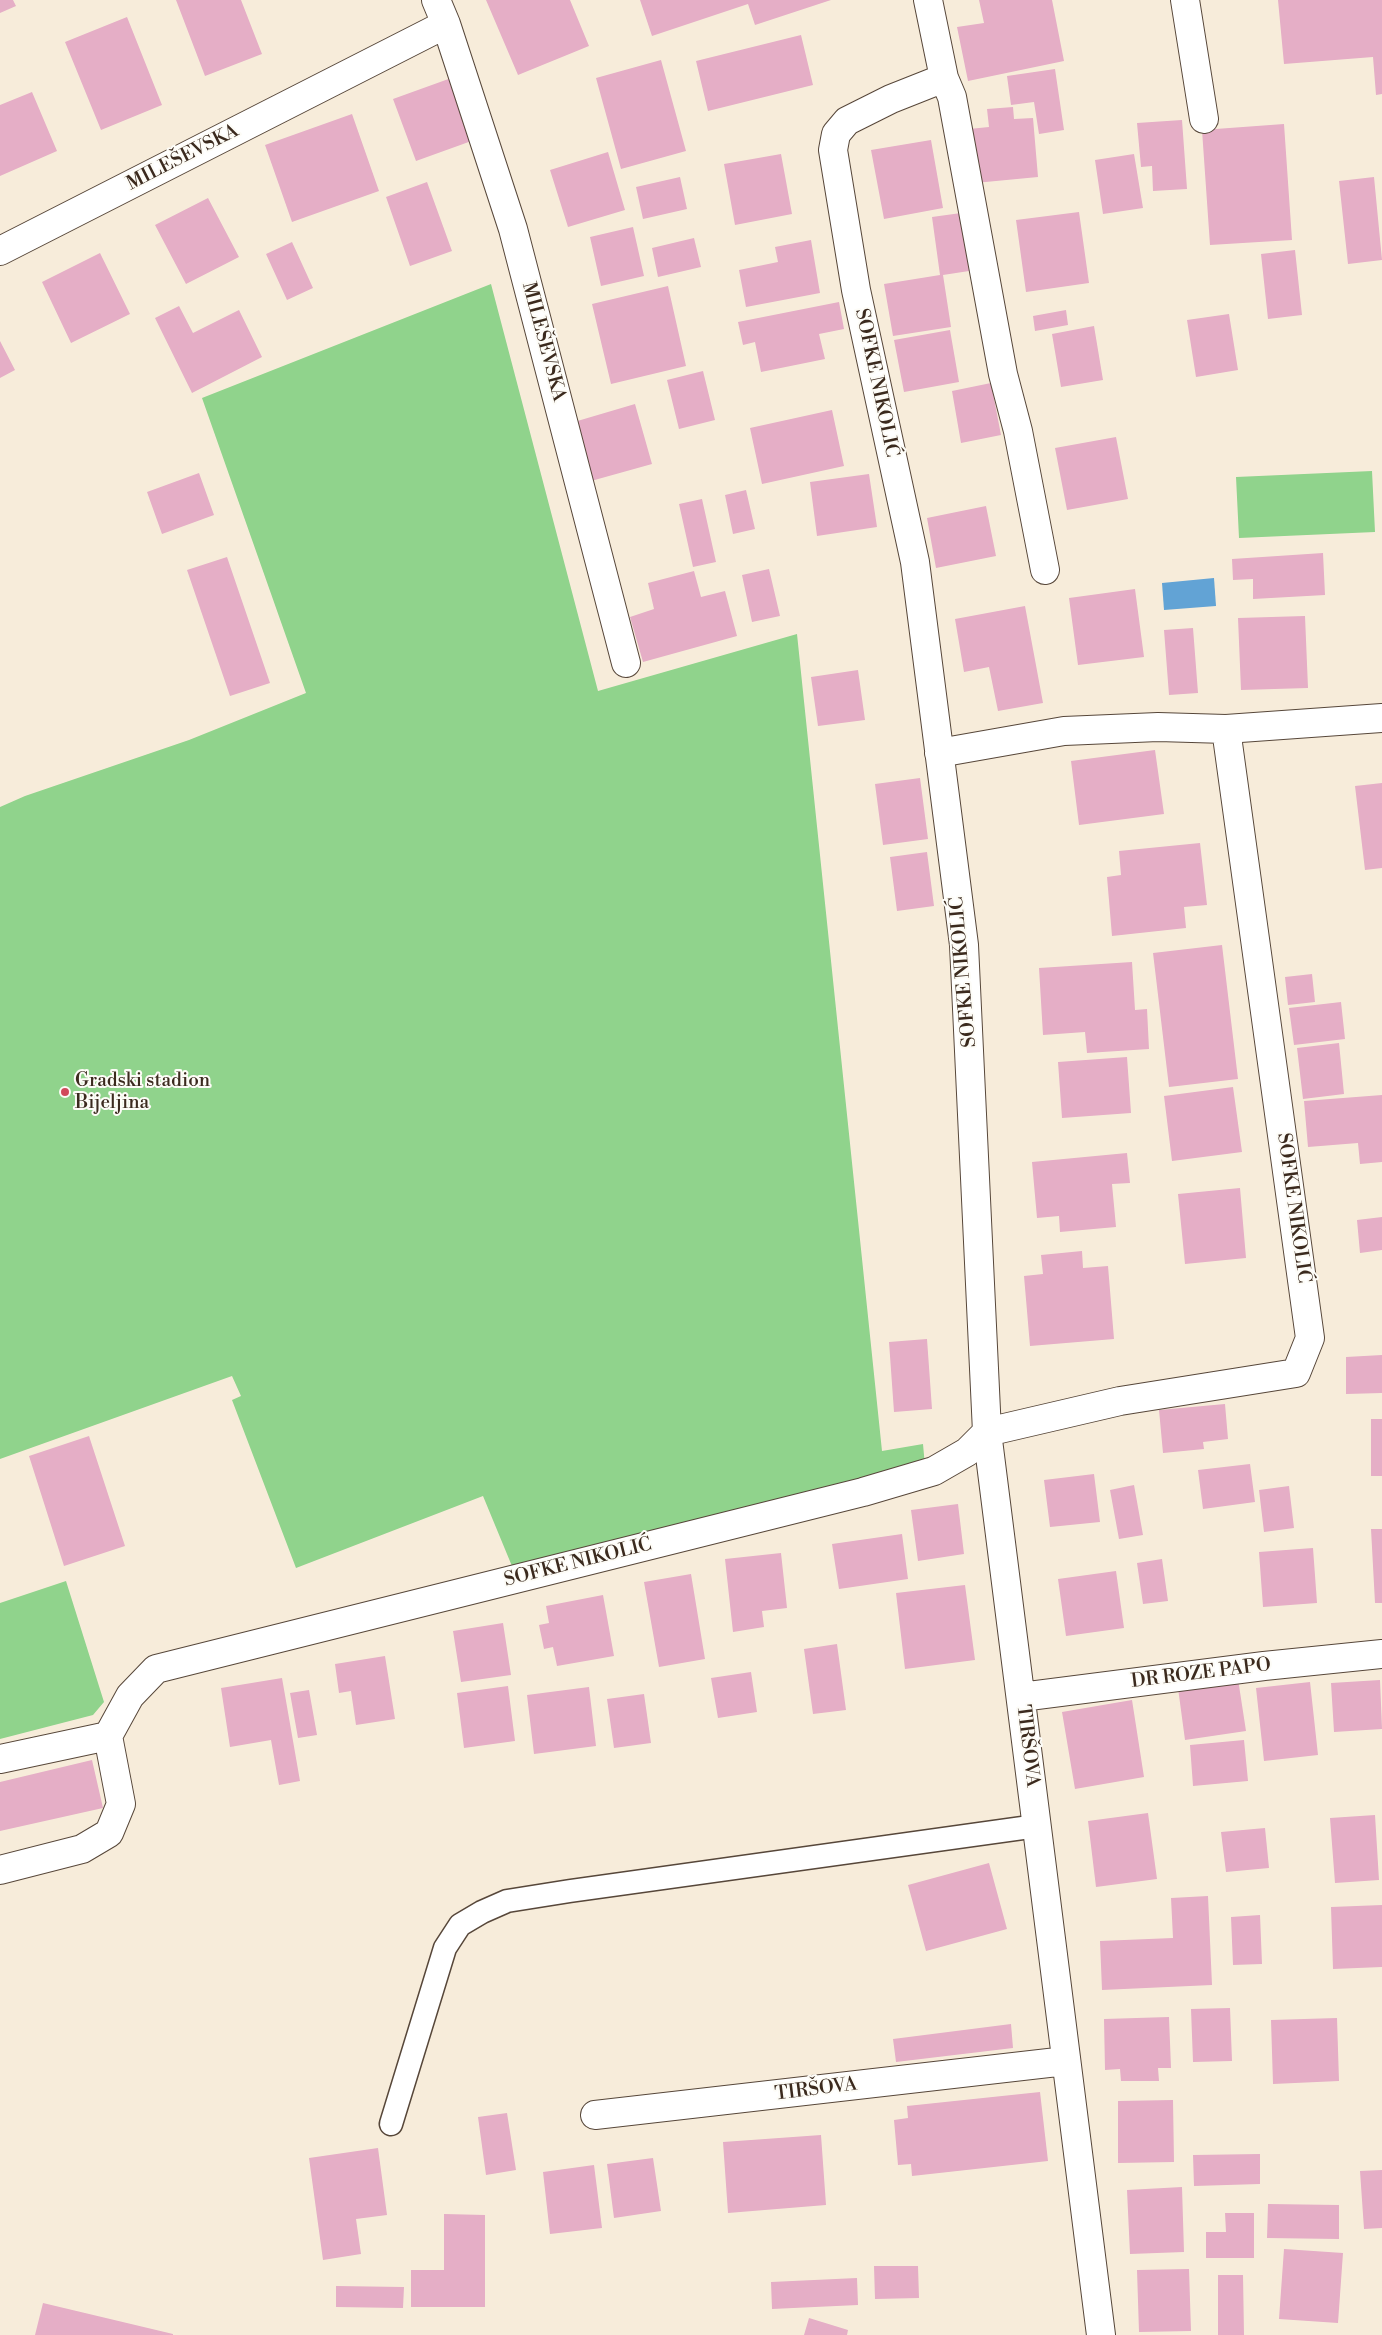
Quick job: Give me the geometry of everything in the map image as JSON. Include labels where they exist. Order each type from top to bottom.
[{"type":"street","points":[[928,0],[944,78],[952,97],[1004,374],[1018,431],[1045,570]]},
{"type":"street","points":[[1185,0],[1204,118]]},
{"type":"street","name":"MILEŠEVSKA","points":[[0,251],[441,12],[513,229],[626,663]]},
{"type":"street","name":"SOFKE NIKOLIĆ","points":[[944,78],[891,99],[847,121],[836,134],[833,150],[856,290],[915,562],[933,689],[939,753],[964,945],[987,1432]]},
{"type":"street","points":[[939,753],[1064,731],[1158,727],[1226,729],[1382,718]]},
{"type":"street","name":"SOFKE NIKOLIĆ","points":[[108,1736],[130,1696],[156,1669],[863,1492],[934,1471],[967,1452],[987,1432],[1120,1400],[1296,1373],[1310,1338],[1226,729]]},
{"type":"street","name":"TIRŠOVA","points":[[987,1432],[1101,2335]]},
{"type":"street","name":"DR ROZE PAPO","points":[[1021,1697],[1382,1654]]},
{"type":"street","points":[[0,1759],[108,1736],[121,1804],[109,1832],[82,1849],[0,1870]]},
{"type":"street","name":"TIRŠOVA","points":[[595,2115],[1066,2061]]},
{"type":"lane","points":[[391,2124],[445,1948],[460,1925],[482,1912],[507,1901],[570,1890],[1037,1826]]},
{"type":"green space","points":[[491,284],[598,691],[797,634],[882,1451],[923,1444],[925,1466],[514,1571],[483,1496],[296,1568],[232,1400],[241,1396],[232,1376],[0,1459],[0,807],[25,796],[189,740],[306,693],[202,398]]},
{"type":"green space","points":[[1372,471],[1375,532],[1239,538],[1236,477]]},
{"type":"green space","points":[[66,1581],[104,1702],[93,1715],[0,1739],[0,1603]]},
{"type":"water","points":[[1214,578],[1216,606],[1164,610],[1162,583]]},
{"type":"building","points":[[0,0],[13,0],[16,6],[0,13]]},
{"type":"building","points":[[176,0],[241,0],[262,54],[205,76]]},
{"type":"building","points":[[486,0],[570,0],[589,46],[518,75]]},
{"type":"building","points":[[640,0],[831,0],[755,25],[748,4],[652,36]]},
{"type":"building","points":[[979,0],[1052,0],[1064,61],[968,81],[957,27],[984,23]]},
{"type":"building","points":[[1278,0],[1382,0],[1382,94],[1376,95],[1373,57],[1284,64]]},
{"type":"building","points":[[127,17],[162,105],[101,130],[65,42]]},
{"type":"building","points":[[801,35],[813,85],[708,111],[696,61]]},
{"type":"building","points":[[661,60],[686,151],[621,169],[596,78]]},
{"type":"building","points":[[1055,69],[1064,130],[1039,134],[1034,102],[1011,105],[1007,76]]},
{"type":"building","points":[[454,77],[477,139],[416,161],[393,99]]},
{"type":"building","points":[[32,92],[57,151],[0,176],[0,105]]},
{"type":"building","points":[[1013,107],[1014,119],[1033,118],[1038,177],[975,183],[969,129],[989,127],[987,109]]},
{"type":"building","points":[[352,114],[379,191],[292,222],[265,145]]},
{"type":"building","points":[[1182,120],[1187,189],[1153,191],[1152,166],[1141,167],[1137,123]]},
{"type":"building","points":[[1284,124],[1292,240],[1210,245],[1202,130]]},
{"type":"building","points":[[931,140],[943,208],[884,219],[871,150]]},
{"type":"building","points":[[608,152],[625,210],[568,227],[550,170]]},
{"type":"building","points":[[781,154],[792,214],[735,225],[724,164]]},
{"type":"building","points":[[1134,154],[1143,208],[1103,214],[1095,160]]},
{"type":"building","points":[[680,177],[687,209],[643,219],[636,187]]},
{"type":"building","points":[[1374,177],[1382,260],[1348,264],[1339,181]]},
{"type":"building","points":[[427,182],[452,251],[410,266],[386,197]]},
{"type":"building","points":[[208,198],[239,257],[186,284],[155,225]]},
{"type":"building","points":[[1079,212],[1089,283],[1026,292],[1016,220]]},
{"type":"building","points":[[961,213],[969,271],[943,275],[951,327],[893,336],[884,284],[940,275],[932,217]]},
{"type":"building","points":[[633,227],[644,276],[601,286],[590,237]]},
{"type":"building","points":[[694,238],[701,267],[658,277],[652,248]]},
{"type":"building","points":[[811,240],[820,293],[746,307],[739,270],[778,262],[775,247]]},
{"type":"building","points":[[292,242],[313,288],[287,300],[266,254]]},
{"type":"building","points":[[1295,250],[1302,315],[1268,319],[1261,254]]},
{"type":"building","points":[[100,253],[130,314],[71,343],[42,282]]},
{"type":"building","points":[[668,286],[686,366],[611,384],[592,304]]},
{"type":"building","points":[[839,302],[844,329],[819,334],[825,359],[761,372],[755,342],[743,345],[738,322]]},
{"type":"building","points":[[179,306],[193,333],[239,310],[262,357],[192,393],[155,318]]},
{"type":"building","points":[[1066,310],[1068,325],[1035,331],[1033,316]]},
{"type":"building","points":[[1229,314],[1238,370],[1196,377],[1187,320]]},
{"type":"building","points":[[1094,326],[1103,380],[1061,387],[1052,334]]},
{"type":"building","points":[[950,330],[959,382],[904,392],[894,340]]},
{"type":"building","points":[[0,341],[15,370],[0,378]]},
{"type":"building","points":[[703,371],[715,420],[679,429],[667,380]]},
{"type":"building","points":[[991,383],[1001,435],[961,443],[952,391]]},
{"type":"building","points":[[635,404],[652,464],[591,481],[574,422]]},
{"type":"building","points":[[832,410],[844,466],[762,484],[750,428]]},
{"type":"building","points":[[1116,437],[1128,499],[1067,510],[1055,448]]},
{"type":"building","points":[[199,473],[214,515],[162,534],[147,492]]},
{"type":"building","points":[[869,474],[877,527],[817,536],[810,482]]},
{"type":"building","points":[[746,490],[755,529],[733,534],[725,495]]},
{"type":"building","points":[[702,499],[716,562],[693,567],[679,504]]},
{"type":"building","points":[[986,506],[996,556],[936,568],[927,518]]},
{"type":"building","points":[[1323,553],[1325,595],[1253,599],[1253,579],[1233,580],[1232,559]]},
{"type":"building","points":[[227,557],[270,683],[230,696],[187,570]]},
{"type":"building","points":[[769,569],[780,616],[752,622],[742,575]]},
{"type":"building","points":[[694,571],[701,597],[725,591],[737,636],[643,662],[630,617],[654,609],[648,583]]},
{"type":"building","points":[[1135,589],[1144,657],[1078,665],[1069,598]]},
{"type":"building","points":[[1025,606],[1043,703],[998,711],[989,667],[964,672],[955,619]]},
{"type":"building","points":[[1305,616],[1308,688],[1241,690],[1238,618]]},
{"type":"building","points":[[1193,628],[1198,693],[1169,695],[1164,630]]},
{"type":"building","points":[[858,670],[865,720],[818,726],[811,677]]},
{"type":"building","points":[[1155,750],[1164,814],[1079,825],[1071,761]]},
{"type":"building","points":[[920,778],[928,839],[883,845],[875,784]]},
{"type":"building","points":[[1382,783],[1382,868],[1365,870],[1355,786]]},
{"type":"building","points":[[1200,843],[1207,905],[1184,907],[1186,928],[1112,936],[1107,877],[1121,875],[1119,851]]},
{"type":"building","points":[[927,852],[934,906],[897,911],[890,857]]},
{"type":"building","points":[[1222,945],[1238,1079],[1169,1087],[1153,953]]},
{"type":"building","points":[[1132,962],[1135,1010],[1147,1009],[1149,1049],[1087,1053],[1085,1032],[1043,1035],[1039,968]]},
{"type":"building","points":[[1312,974],[1315,1002],[1288,1005],[1285,977]]},
{"type":"building","points":[[1341,1002],[1345,1039],[1294,1045],[1289,1008]]},
{"type":"building","points":[[1339,1043],[1344,1094],[1303,1099],[1297,1048]]},
{"type":"building","points":[[1127,1057],[1131,1113],[1062,1118],[1058,1062]]},
{"type":"building","points":[[1233,1087],[1242,1152],[1172,1161],[1164,1096]]},
{"type":"building","points":[[1382,1095],[1382,1162],[1360,1164],[1358,1143],[1308,1147],[1304,1101]]},
{"type":"building","points":[[1127,1153],[1130,1183],[1112,1184],[1116,1227],[1060,1232],[1059,1216],[1037,1218],[1032,1162]]},
{"type":"building","points":[[1240,1188],[1246,1258],[1185,1264],[1178,1194]]},
{"type":"building","points":[[1382,1217],[1382,1250],[1360,1253],[1357,1220]]},
{"type":"building","points":[[1082,1251],[1083,1268],[1108,1266],[1114,1339],[1030,1346],[1024,1276],[1043,1274],[1041,1255]]},
{"type":"building","points":[[927,1339],[932,1409],[894,1412],[889,1342]]},
{"type":"building","points":[[1382,1355],[1382,1393],[1346,1394],[1346,1357]]},
{"type":"building","points":[[1225,1404],[1228,1439],[1203,1442],[1204,1449],[1163,1453],[1159,1410]]},
{"type":"building","points":[[1371,1419],[1382,1419],[1382,1476],[1371,1476]]},
{"type":"building","points":[[89,1436],[125,1546],[64,1566],[29,1456]]},
{"type":"building","points":[[1250,1464],[1255,1502],[1203,1509],[1198,1470]]},
{"type":"building","points":[[1094,1474],[1100,1522],[1050,1527],[1044,1480]]},
{"type":"building","points":[[1134,1485],[1143,1535],[1119,1539],[1110,1490]]},
{"type":"building","points":[[1289,1486],[1294,1528],[1264,1532],[1259,1490]]},
{"type":"building","points":[[958,1504],[964,1554],[918,1561],[911,1510]]},
{"type":"building","points":[[1371,1529],[1382,1529],[1382,1603],[1375,1603]]},
{"type":"building","points":[[902,1534],[908,1579],[839,1589],[832,1544]]},
{"type":"building","points":[[1313,1548],[1317,1603],[1263,1607],[1259,1552]]},
{"type":"building","points":[[781,1553],[787,1608],[762,1611],[764,1627],[733,1632],[725,1559]]},
{"type":"building","points":[[1162,1559],[1168,1601],[1143,1604],[1137,1563]]},
{"type":"building","points":[[1116,1571],[1124,1628],[1066,1636],[1058,1579]]},
{"type":"building","points":[[691,1574],[705,1659],[659,1667],[644,1582]]},
{"type":"building","points":[[965,1585],[975,1660],[905,1669],[896,1593]]},
{"type":"building","points":[[603,1595],[614,1656],[557,1666],[553,1647],[544,1649],[539,1625],[549,1623],[546,1606]]},
{"type":"building","points":[[503,1623],[511,1675],[461,1682],[453,1631]]},
{"type":"building","points":[[837,1644],[846,1710],[813,1714],[804,1649]]},
{"type":"building","points":[[385,1656],[395,1719],[356,1725],[351,1691],[339,1693],[335,1664]]},
{"type":"building","points":[[751,1672],[757,1712],[718,1718],[711,1678]]},
{"type":"building","points":[[282,1678],[300,1781],[279,1785],[271,1740],[230,1747],[221,1688]]},
{"type":"building","points":[[1238,1679],[1246,1731],[1185,1740],[1178,1688]]},
{"type":"building","points":[[1380,1680],[1382,1729],[1334,1732],[1331,1683]]},
{"type":"building","points":[[1310,1682],[1318,1755],[1264,1761],[1256,1688]]},
{"type":"building","points":[[508,1686],[515,1741],[464,1748],[457,1693]]},
{"type":"building","points":[[589,1687],[596,1746],[534,1754],[527,1695]]},
{"type":"building","points":[[309,1690],[317,1735],[298,1738],[290,1693]]},
{"type":"building","points":[[644,1694],[651,1743],[614,1748],[607,1699]]},
{"type":"building","points":[[1132,1700],[1144,1777],[1075,1789],[1062,1712]]},
{"type":"building","points":[[1244,1740],[1248,1781],[1193,1786],[1190,1745]]},
{"type":"building","points":[[92,1760],[103,1808],[0,1831],[0,1782]]},
{"type":"building","points":[[1148,1813],[1157,1879],[1096,1887],[1088,1821]]},
{"type":"building","points":[[1375,1815],[1379,1880],[1335,1883],[1330,1818]]},
{"type":"building","points":[[1265,1828],[1269,1868],[1226,1872],[1221,1832]]},
{"type":"building","points":[[989,1863],[1007,1929],[926,1951],[908,1885]]},
{"type":"building","points":[[1208,1896],[1212,1985],[1102,1990],[1100,1941],[1173,1938],[1171,1898]]},
{"type":"building","points":[[1382,1905],[1382,1967],[1333,1969],[1331,1907]]},
{"type":"building","points":[[1260,1915],[1262,1964],[1233,1965],[1231,1917]]},
{"type":"building","points":[[1230,2008],[1232,2061],[1193,2062],[1191,2009]]},
{"type":"building","points":[[1169,2017],[1171,2068],[1158,2068],[1159,2081],[1121,2081],[1120,2069],[1105,2070],[1104,2019]]},
{"type":"building","points":[[1337,2018],[1339,2081],[1273,2084],[1271,2020]]},
{"type":"building","points":[[1011,2024],[1013,2048],[896,2062],[893,2039]]},
{"type":"building","points":[[1040,2092],[1048,2161],[912,2176],[911,2164],[898,2165],[894,2120],[908,2118],[907,2106]]},
{"type":"building","points":[[1173,2100],[1174,2162],[1118,2163],[1118,2101]]},
{"type":"building","points":[[507,2113],[516,2170],[486,2175],[478,2117]]},
{"type":"building","points":[[821,2135],[826,2205],[728,2213],[723,2142]]},
{"type":"building","points":[[378,2148],[387,2215],[356,2219],[361,2254],[323,2260],[309,2158]]},
{"type":"building","points":[[1260,2154],[1260,2184],[1194,2186],[1193,2155]]},
{"type":"building","points":[[653,2158],[661,2211],[614,2218],[607,2164]]},
{"type":"building","points":[[594,2165],[602,2228],[550,2234],[543,2172]]},
{"type":"building","points":[[1382,2170],[1382,2228],[1364,2229],[1360,2171]]},
{"type":"building","points":[[1182,2187],[1184,2252],[1130,2254],[1127,2190]]},
{"type":"building","points":[[1268,2204],[1339,2205],[1339,2239],[1267,2238]]},
{"type":"building","points":[[1225,2213],[1254,2213],[1254,2258],[1206,2258],[1206,2232],[1226,2232]]},
{"type":"building","points":[[444,2214],[485,2215],[485,2307],[411,2307],[411,2270],[444,2270]]},
{"type":"building","points":[[1284,2249],[1343,2253],[1338,2323],[1279,2319]]},
{"type":"building","points":[[874,2266],[918,2266],[919,2298],[875,2299]]},
{"type":"building","points":[[1189,2269],[1191,2331],[1139,2332],[1137,2270]]},
{"type":"building","points":[[1218,2275],[1243,2275],[1244,2335],[1218,2335]]},
{"type":"building","points":[[857,2278],[858,2305],[772,2309],[771,2282]]},
{"type":"building","points":[[336,2286],[404,2287],[403,2308],[336,2307]]},
{"type":"building","points":[[43,2303],[173,2334],[173,2335],[35,2335]]},
{"type":"building","points":[[809,2318],[848,2330],[847,2335],[804,2335]]},
{"type":"place","name":"Gradski stadion Bijeljina","points":[[65,1092]]}]
